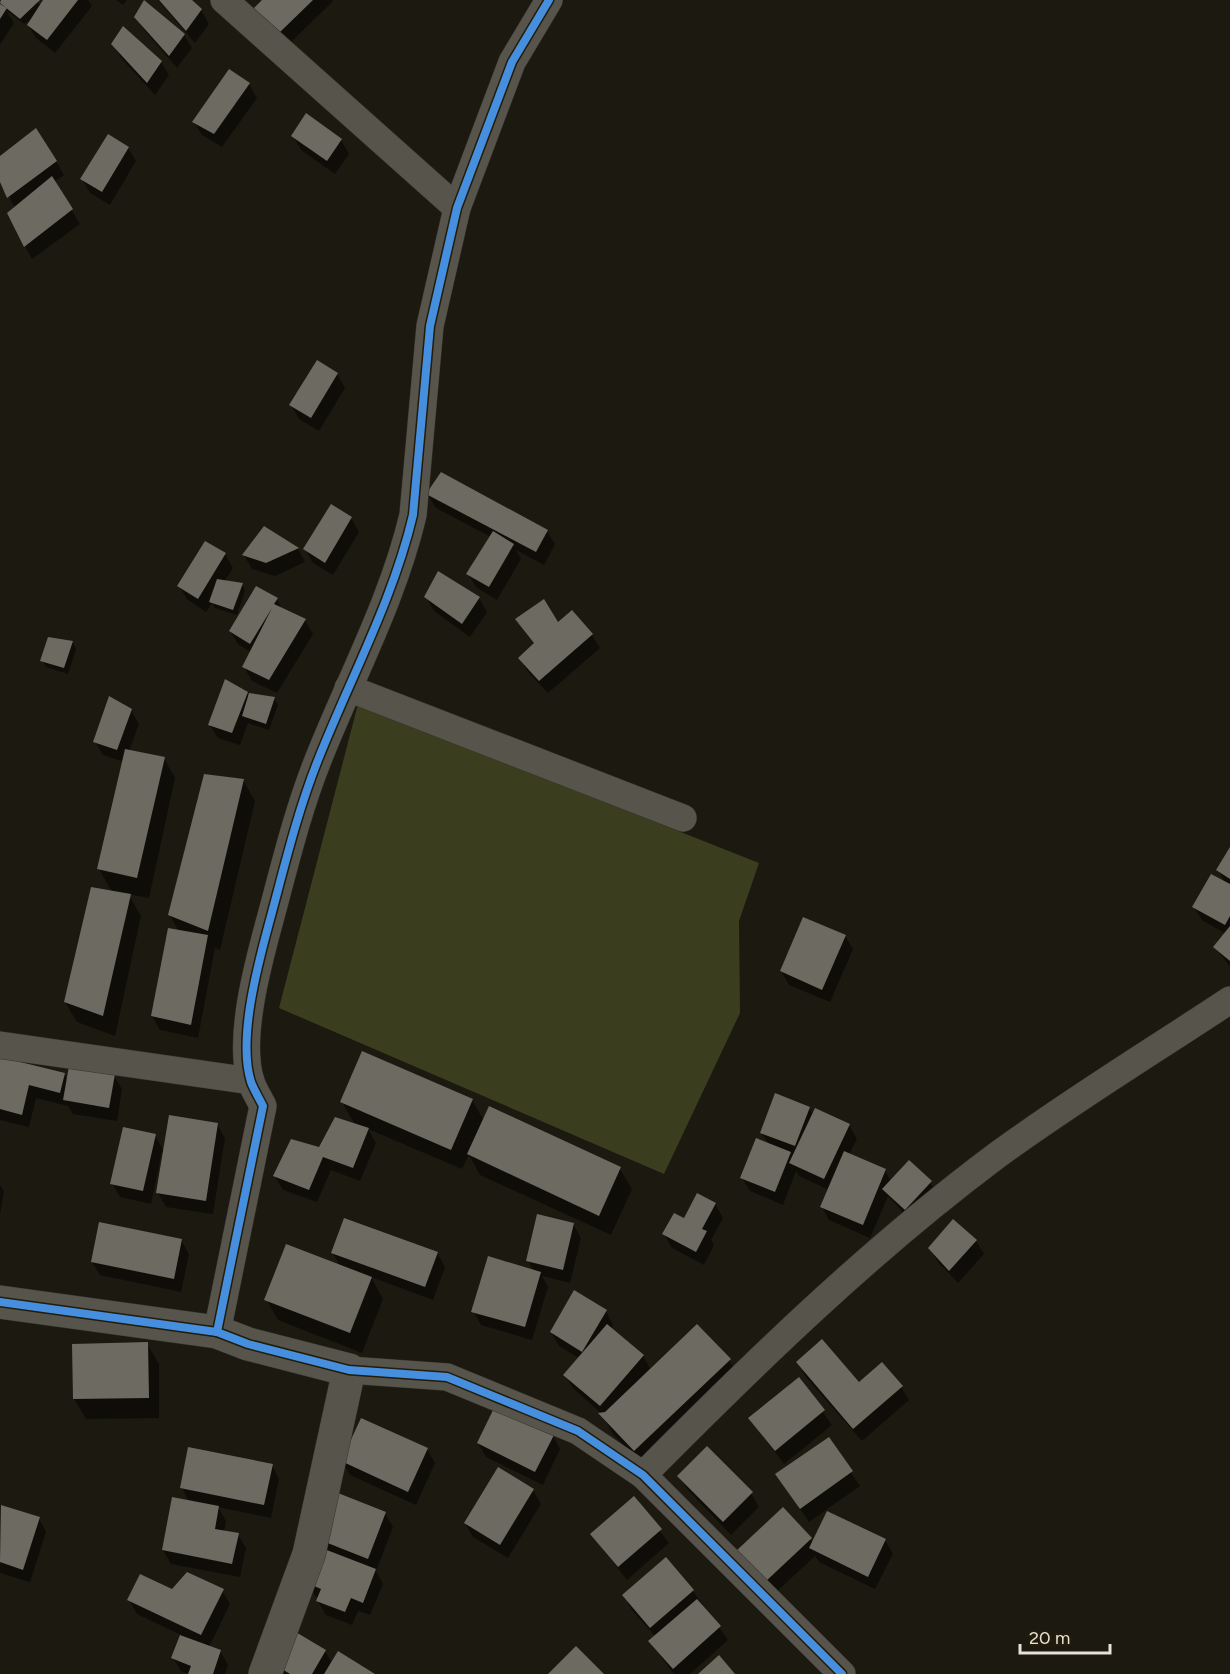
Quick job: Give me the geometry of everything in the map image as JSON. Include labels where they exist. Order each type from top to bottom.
[{"type":"street","points":[[224,0],[457,208]]},
{"type":"street","points":[[217,1332],[263,1106],[251,1081],[247,1044],[258,962],[301,808],[402,558],[413,515],[430,326],[457,208],[512,62],[549,0]]},
{"type":"street","points":[[348,688],[683,818]]},
{"type":"street","points":[[643,1476],[742,1375],[847,1277],[995,1157],[1230,1000]]},
{"type":"street","points":[[0,1045],[251,1081]]},
{"type":"street","points":[[0,1302],[217,1332],[248,1344],[349,1370],[447,1377],[578,1431],[643,1476],[842,1674]]},
{"type":"street","points":[[265,1674],[309,1554],[349,1370]]},
{"type":"green space","points":[[358,704],[759,863],[739,921],[740,1013],[664,1174],[279,1008]]},
{"type":"building","points":[[1,0],[40,0],[20,19],[0,3]]},
{"type":"building","points":[[43,0],[78,0],[47,40],[27,25]]},
{"type":"building","points":[[144,0],[185,34],[169,56],[134,17]]},
{"type":"building","points":[[159,0],[192,0],[202,9],[186,31]]},
{"type":"building","points":[[262,0],[313,0],[277,35],[253,9]]},
{"type":"building","points":[[0,4],[7,8],[0,19]]},
{"type":"building","points":[[123,26],[162,61],[147,83],[111,44]]},
{"type":"building","points":[[229,69],[250,83],[214,134],[192,122]]},
{"type":"building","points":[[306,113],[342,139],[327,161],[291,136]]},
{"type":"building","points":[[36,128],[57,161],[7,198],[0,182],[0,156]]},
{"type":"building","points":[[108,134],[129,147],[102,192],[80,179]]},
{"type":"building","points":[[52,176],[73,209],[24,247],[7,213]]},
{"type":"building","points":[[317,360],[338,373],[311,418],[289,405]]},
{"type":"building","points":[[441,472],[548,530],[536,552],[426,494]]},
{"type":"building","points":[[331,504],[352,517],[325,563],[303,549]]},
{"type":"building","points":[[264,526],[299,548],[266,563],[242,555]]},
{"type":"building","points":[[493,531],[514,544],[489,587],[466,574]]},
{"type":"building","points":[[205,541],[226,553],[198,599],[177,586]]},
{"type":"building","points":[[438,571],[480,597],[462,624],[424,597]]},
{"type":"building","points":[[217,579],[243,583],[233,610],[209,602]]},
{"type":"building","points":[[256,586],[278,598],[274,604],[306,619],[269,680],[242,667],[272,608],[250,644],[229,631]]},
{"type":"building","points":[[544,599],[558,622],[572,610],[593,634],[539,681],[518,658],[534,643],[515,619]]},
{"type":"building","points":[[48,637],[73,641],[64,668],[40,661]]},
{"type":"building","points":[[225,679],[248,692],[232,733],[208,725]]},
{"type":"building","points":[[249,693],[275,697],[266,724],[242,716]]},
{"type":"building","points":[[109,696],[132,709],[117,750],[93,742]]},
{"type":"building","points":[[125,749],[165,757],[137,878],[97,869]]},
{"type":"building","points":[[204,774],[244,779],[208,931],[168,915]]},
{"type":"building","points":[[1230,847],[1230,879],[1216,870]]},
{"type":"building","points":[[1211,874],[1230,884],[1230,916],[1225,925],[1192,907]]},
{"type":"building","points":[[91,887],[131,894],[103,1016],[64,1002]]},
{"type":"building","points":[[803,917],[846,935],[822,990],[780,971]]},
{"type":"building","points":[[1230,926],[1230,961],[1213,947]]},
{"type":"building","points":[[168,928],[208,935],[191,1025],[151,1016]]},
{"type":"building","points":[[362,1051],[473,1099],[451,1150],[340,1102]]},
{"type":"building","points":[[0,1057],[65,1073],[60,1093],[29,1085],[22,1115],[0,1109]]},
{"type":"building","points":[[69,1066],[115,1074],[109,1108],[63,1100]]},
{"type":"building","points":[[775,1093],[810,1107],[795,1146],[760,1133]]},
{"type":"building","points":[[489,1106],[621,1167],[599,1216],[467,1154]]},
{"type":"building","points":[[815,1108],[850,1124],[824,1179],[789,1163]]},
{"type":"building","points":[[169,1115],[218,1123],[206,1201],[156,1193]]},
{"type":"building","points":[[335,1117],[369,1128],[353,1168],[323,1157],[309,1190],[273,1176],[291,1139],[319,1147]]},
{"type":"building","points":[[123,1127],[156,1134],[143,1191],[110,1184]]},
{"type":"building","points":[[756,1138],[791,1152],[775,1192],[740,1178]]},
{"type":"building","points":[[844,1151],[886,1169],[863,1225],[820,1207]]},
{"type":"building","points":[[909,1160],[932,1181],[905,1210],[882,1189]]},
{"type":"building","points":[[697,1193],[716,1203],[702,1229],[707,1231],[696,1252],[662,1234],[674,1213],[684,1218]]},
{"type":"building","points":[[537,1214],[574,1223],[563,1270],[526,1261]]},
{"type":"building","points":[[344,1218],[438,1252],[425,1287],[331,1253]]},
{"type":"building","points":[[953,1219],[977,1240],[949,1271],[928,1248]]},
{"type":"building","points":[[99,1222],[182,1239],[174,1279],[91,1262]]},
{"type":"building","points":[[286,1244],[372,1277],[350,1333],[264,1300]]},
{"type":"building","points":[[488,1256],[541,1272],[525,1327],[471,1312]]},
{"type":"building","points":[[574,1290],[607,1310],[582,1352],[550,1332]]},
{"type":"building","points":[[607,1324],[644,1355],[600,1406],[563,1375]]},
{"type":"building","points":[[697,1324],[731,1359],[634,1451],[598,1413],[605,1412]]},
{"type":"building","points":[[822,1339],[859,1382],[882,1362],[903,1386],[853,1429],[796,1362]]},
{"type":"building","points":[[148,1342],[149,1398],[73,1399],[72,1344]]},
{"type":"building","points":[[799,1377],[825,1410],[775,1451],[748,1418]]},
{"type":"building","points":[[495,1406],[554,1435],[535,1472],[477,1443]]},
{"type":"building","points":[[361,1418],[428,1448],[408,1492],[341,1461]]},
{"type":"building","points":[[829,1437],[853,1471],[800,1509],[775,1474]]},
{"type":"building","points":[[707,1446],[753,1492],[723,1522],[677,1476]]},
{"type":"building","points":[[188,1447],[273,1464],[264,1505],[180,1488]]},
{"type":"building","points":[[498,1467],[534,1489],[500,1545],[464,1523]]},
{"type":"building","points":[[338,1493],[386,1512],[368,1559],[320,1540]]},
{"type":"building","points":[[634,1496],[662,1529],[618,1567],[590,1534]]},
{"type":"building","points":[[172,1497],[219,1506],[215,1529],[239,1533],[232,1564],[162,1550]]},
{"type":"building","points":[[1,1505],[40,1517],[23,1570],[0,1562]]},
{"type":"building","points":[[783,1507],[812,1538],[764,1583],[735,1552]]},
{"type":"building","points":[[827,1511],[886,1539],[868,1577],[809,1548]]},
{"type":"building","points":[[319,1547],[376,1569],[363,1603],[351,1598],[345,1612],[316,1601],[321,1589],[305,1582]]},
{"type":"building","points":[[666,1557],[694,1590],[650,1628],[622,1595]]},
{"type":"building","points":[[187,1572],[224,1589],[201,1635],[127,1600],[140,1574],[172,1589]]},
{"type":"building","points":[[697,1599],[721,1626],[673,1669],[648,1641]]},
{"type":"building","points":[[294,1631],[326,1650],[312,1674],[290,1674],[274,1664]]},
{"type":"building","points":[[180,1635],[221,1650],[213,1674],[188,1674],[191,1666],[171,1658]]},
{"type":"building","points":[[576,1646],[604,1674],[548,1674]]},
{"type":"building","points":[[338,1651],[375,1674],[324,1674]]},
{"type":"building","points":[[719,1655],[735,1674],[698,1674]]},
{"type":"cycle path","points":[[217,1332],[263,1106],[251,1082],[247,1064],[248,1022],[261,954],[304,798],[330,730],[383,609],[413,515],[430,326],[457,208],[512,62],[549,0]]},
{"type":"cycle path","points":[[0,1302],[217,1332],[248,1344],[349,1370],[447,1377],[578,1431],[643,1475],[842,1674]]}]
